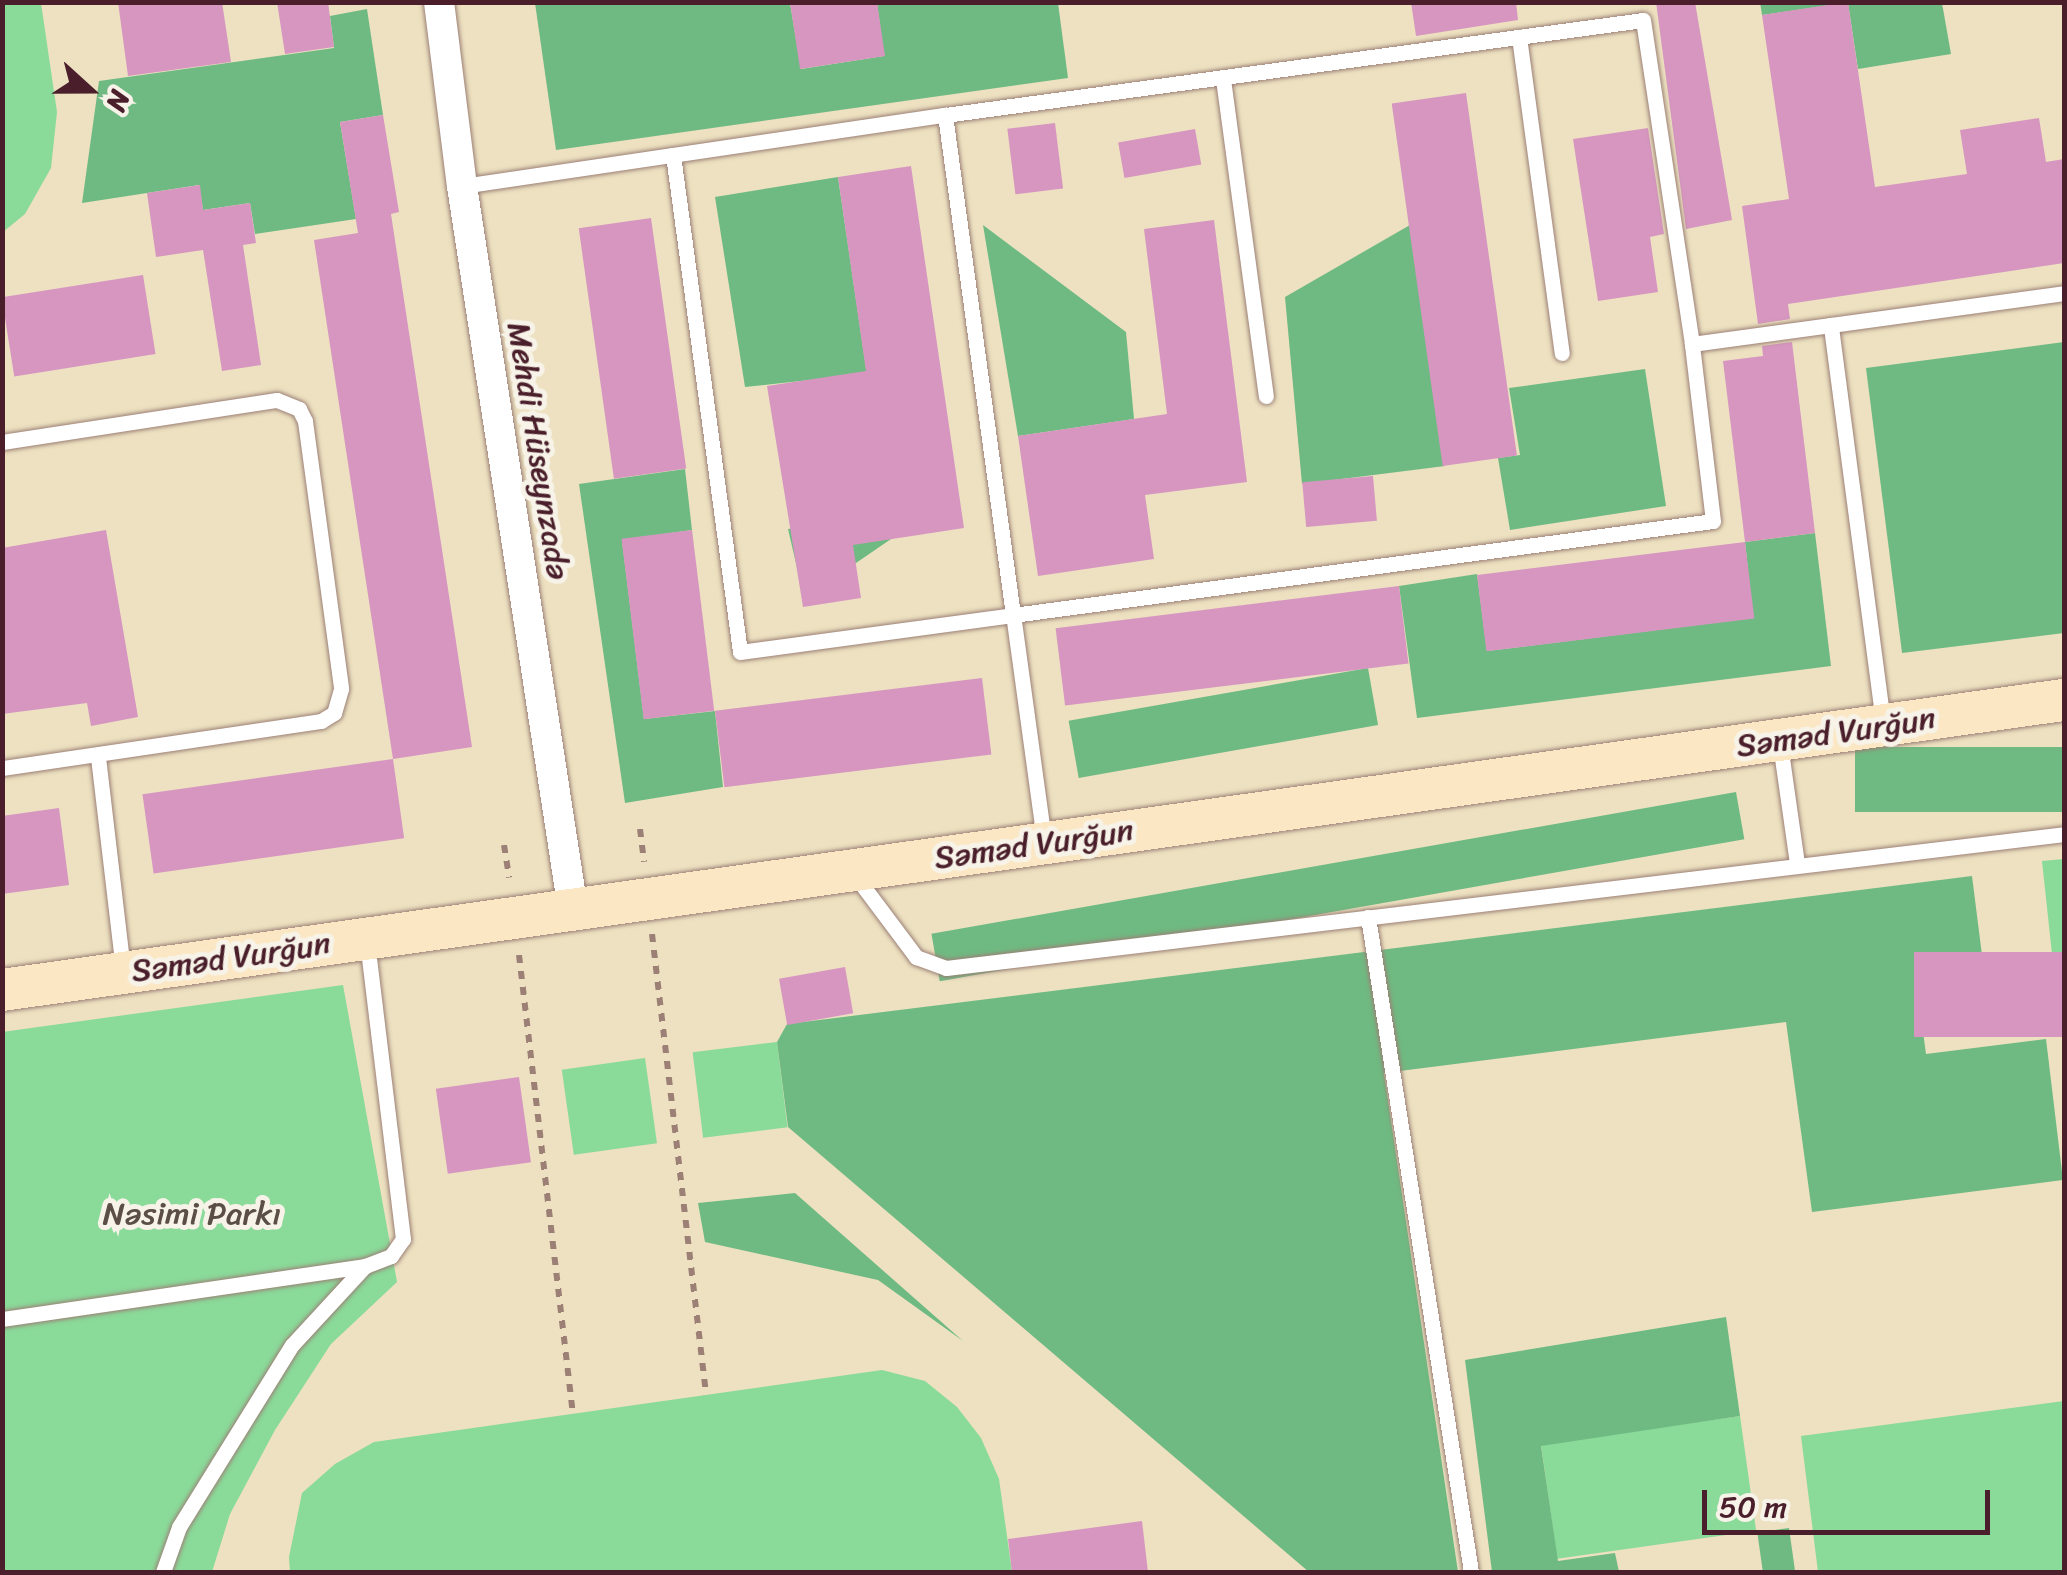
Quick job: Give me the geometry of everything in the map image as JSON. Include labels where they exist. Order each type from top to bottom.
[{"type":"main road","name":"Səməd Vurğun","points":[[2,990],[2064,700]]},
{"type":"street","name":"Mehdi Hüseynzadə","points":[[439,2],[462,186],[573,910]]},
{"type":"lane","points":[[462,186],[944,115],[1643,20],[1692,344],[1713,521],[740,652],[673,155]]},
{"type":"lane","points":[[1518,38],[1562,353]]},
{"type":"lane","points":[[1223,78],[1266,396]]},
{"type":"lane","points":[[944,115],[1044,844]]},
{"type":"lane","points":[[1692,344],[2064,293]]},
{"type":"lane","points":[[1831,325],[1884,726]]},
{"type":"lane","points":[[2,442],[277,400],[299,409],[306,420],[341,689],[334,713],[321,721],[98,757],[2,768]]},
{"type":"lane","points":[[1780,740],[1797,864]]},
{"type":"lane","points":[[98,757],[124,973]]},
{"type":"lane","points":[[851,870],[916,957],[946,968],[2064,834]]},
{"type":"lane","points":[[1368,917],[1471,1572]]},
{"type":"lane","points":[[2,1319],[365,1266],[391,1256],[403,1239],[404,1226],[366,939]]},
{"type":"lane","points":[[164,1572],[178,1526],[292,1345],[365,1266]]},
{"type":"path","points":[[640,829],[706,1395]]},
{"type":"path","points":[[504,845],[572,1414]]},
{"type":"green space","points":[[3,2],[41,3],[57,112],[51,168],[25,214],[3,232]]},
{"type":"green space","points":[[1760,2],[1845,2],[1845,3],[1762,15]]},
{"type":"green space","points":[[535,3],[790,3],[801,69],[884,56],[877,3],[1058,3],[1068,78],[556,150]]},
{"type":"green space","points":[[1848,3],[1942,3],[1951,54],[1858,69]]},
{"type":"green space","points":[[367,9],[383,115],[340,122],[356,219],[255,234],[250,203],[203,210],[199,185],[82,203],[99,81],[334,48],[330,16]]},
{"type":"green space","points":[[838,177],[891,539],[856,563],[798,572],[788,529],[839,522],[819,379],[745,387],[715,197]]},
{"type":"green space","points":[[983,225],[1126,332],[1134,419],[1018,436]]},
{"type":"green space","points":[[1410,225],[1445,466],[1302,484],[1285,297]]},
{"type":"green space","points":[[2064,342],[2064,633],[1902,653],[1866,368]]},
{"type":"green space","points":[[1645,369],[1666,506],[1510,530],[1498,458],[1520,455],[1509,388]]},
{"type":"green space","points":[[685,469],[692,530],[622,540],[644,719],[715,711],[723,787],[625,803],[579,484]]},
{"type":"green space","points":[[1815,533],[1831,666],[1417,718],[1399,586],[1477,574],[1487,651],[1753,618],[1745,542]]},
{"type":"green space","points":[[1368,668],[1378,725],[1079,778],[1069,721]]},
{"type":"green space","points":[[1855,747],[2064,747],[2064,812],[1855,812]]},
{"type":"green space","points":[[1736,792],[1744,839],[940,981],[931,934]]},
{"type":"green space","points":[[2064,859],[2064,952],[2052,954],[2042,861]]},
{"type":"green space","points":[[1972,876],[1983,963],[1915,972],[1926,1054],[2046,1039],[2063,1180],[1812,1212],[1786,1022],[1384,1073],[1458,1572],[1309,1572],[788,1127],[777,1042],[787,1024]]},
{"type":"green space","name":"Nəsimi Parkı","points":[[343,985],[397,1282],[331,1344],[275,1430],[230,1514],[212,1572],[3,1572],[2,1032]]},
{"type":"green space","points":[[777,1042],[787,1127],[703,1138],[693,1052]]},
{"type":"green space","points":[[645,1058],[657,1143],[574,1155],[562,1070]]},
{"type":"green space","points":[[795,1193],[963,1341],[878,1280],[705,1242],[698,1203]]},
{"type":"green space","points":[[1726,1317],[1740,1416],[1541,1446],[1558,1561],[1615,1553],[1619,1572],[1492,1572],[1465,1360]]},
{"type":"green space","points":[[882,1370],[925,1381],[957,1407],[981,1438],[999,1479],[1012,1572],[290,1572],[289,1557],[302,1493],[335,1464],[374,1442]]},
{"type":"green space","points":[[2064,1401],[2064,1572],[1818,1572],[1801,1436]]},
{"type":"green space","points":[[1740,1416],[1756,1531],[1557,1559],[1541,1444]]},
{"type":"green space","points":[[1789,1528],[1795,1572],[1763,1572],[1757,1532]]},
{"type":"building","points":[[118,2],[222,2],[231,62],[128,76]]},
{"type":"building","points":[[277,2],[328,2],[334,47],[285,54]]},
{"type":"building","points":[[790,2],[877,2],[885,56],[800,69]]},
{"type":"building","points":[[1411,2],[1516,2],[1518,20],[1416,36]]},
{"type":"building","points":[[1656,2],[1695,2],[1732,220],[1686,229]]},
{"type":"building","points":[[1848,2],[1875,187],[1967,174],[1960,130],[2039,118],[2046,162],[2064,159],[2064,263],[1788,304],[1790,319],[1758,324],[1742,206],[1789,199],[1762,15]]},
{"type":"building","points":[[1466,93],[1517,455],[1443,466],[1392,103]]},
{"type":"building","points":[[383,115],[399,212],[391,214],[472,747],[393,759],[314,240],[358,233],[340,122]]},
{"type":"building","points":[[1055,123],[1063,189],[1015,194],[1007,129]]},
{"type":"building","points":[[1648,128],[1664,234],[1650,237],[1658,292],[1598,301],[1573,139]]},
{"type":"building","points":[[1195,129],[1201,164],[1124,178],[1118,143]]},
{"type":"building","points":[[911,166],[964,528],[853,545],[861,598],[803,607],[767,386],[866,371],[838,177]]},
{"type":"building","points":[[200,185],[203,210],[250,203],[256,243],[243,245],[261,365],[222,371],[203,250],[156,257],[147,193]]},
{"type":"building","points":[[651,218],[686,469],[614,479],[579,228]]},
{"type":"building","points":[[1214,220],[1247,482],[1145,495],[1154,559],[1038,576],[1018,436],[1167,414],[1144,229]]},
{"type":"building","points":[[143,275],[156,354],[14,376],[2,297]]},
{"type":"building","points":[[1792,342],[1815,533],[1745,542],[1723,361],[1763,356],[1762,346]]},
{"type":"building","points":[[1373,476],[1377,521],[1306,527],[1302,482]]},
{"type":"building","points":[[106,530],[138,717],[91,726],[87,703],[2,714],[2,548]]},
{"type":"building","points":[[692,530],[714,711],[644,719],[622,539]]},
{"type":"building","points":[[1745,542],[1754,618],[1486,651],[1477,575]]},
{"type":"building","points":[[1399,586],[1409,663],[1065,706],[1056,628]]},
{"type":"building","points":[[982,678],[991,754],[724,787],[715,711]]},
{"type":"building","points":[[393,759],[404,838],[154,873],[142,794]]},
{"type":"building","points":[[59,808],[69,885],[2,894],[2,816]]},
{"type":"building","points":[[1914,952],[2064,952],[2064,1037],[1914,1037]]},
{"type":"building","points":[[845,967],[853,1013],[787,1025],[779,979]]},
{"type":"building","points":[[519,1077],[531,1162],[448,1174],[436,1089]]},
{"type":"building","points":[[1142,1521],[1148,1572],[1012,1572],[1008,1539]]}]
